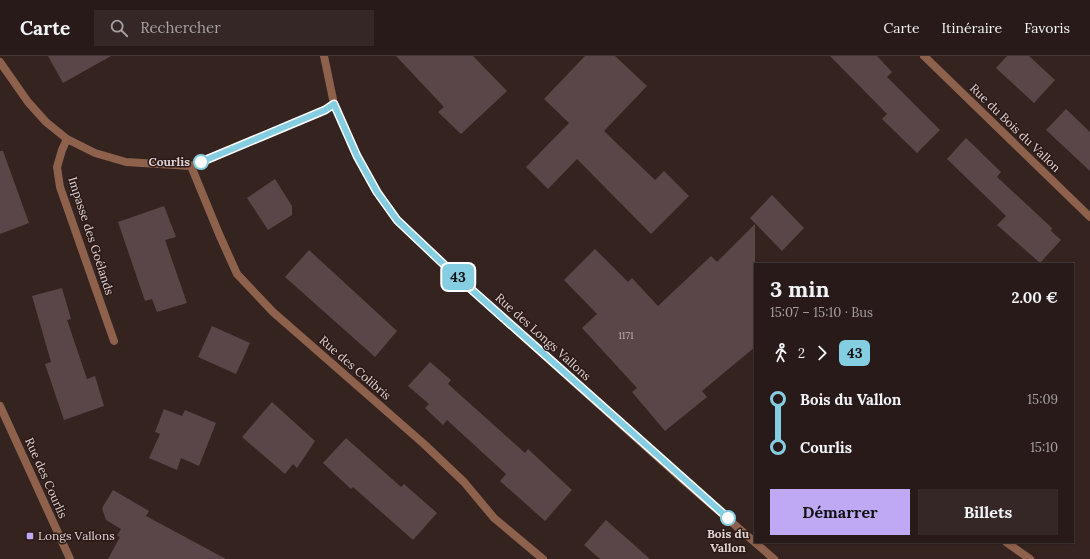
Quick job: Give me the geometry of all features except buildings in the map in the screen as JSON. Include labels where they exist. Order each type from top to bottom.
[{"type":"street","name":"Rue des Longs Vallons","points":[[324,56],[334,104],[357,156],[377,192],[397,220],[454,274],[754,542]]},
{"type":"street","name":"Rue du Bois du Vallon","points":[[924,56],[1090,217]]},
{"type":"street","points":[[0,62],[28,102],[46,122],[67,139],[95,153],[126,162],[191,166],[325,110],[334,104]]},
{"type":"street","name":"Impasse des Goélands","points":[[67,139],[57,167],[60,187],[114,341]]},
{"type":"street","name":"Rue des Colibris","points":[[191,166],[219,234],[238,274],[273,312],[424,444],[464,482],[494,518],[543,559]]},
{"type":"street","name":"Rue des Courlis","points":[[0,406],[70,559]]},
{"type":"street","name":"Rue des Longs Vallons","points":[[756,543],[774,559]]},
{"type":"street","points":[[1007,543],[1030,559]]},
{"type":"bus line","name":"43","points":[[201,162],[325,110],[334,104],[357,156],[377,192],[397,220],[454,274],[682,479],[728,518]]},
{"type":"place","name":"Courlis","points":[[201,162]]},
{"type":"place","name":"Bois du Vallon","points":[[728,518]]},
{"type":"place","name":"Longs Vallons","points":[[30,536]]}]
